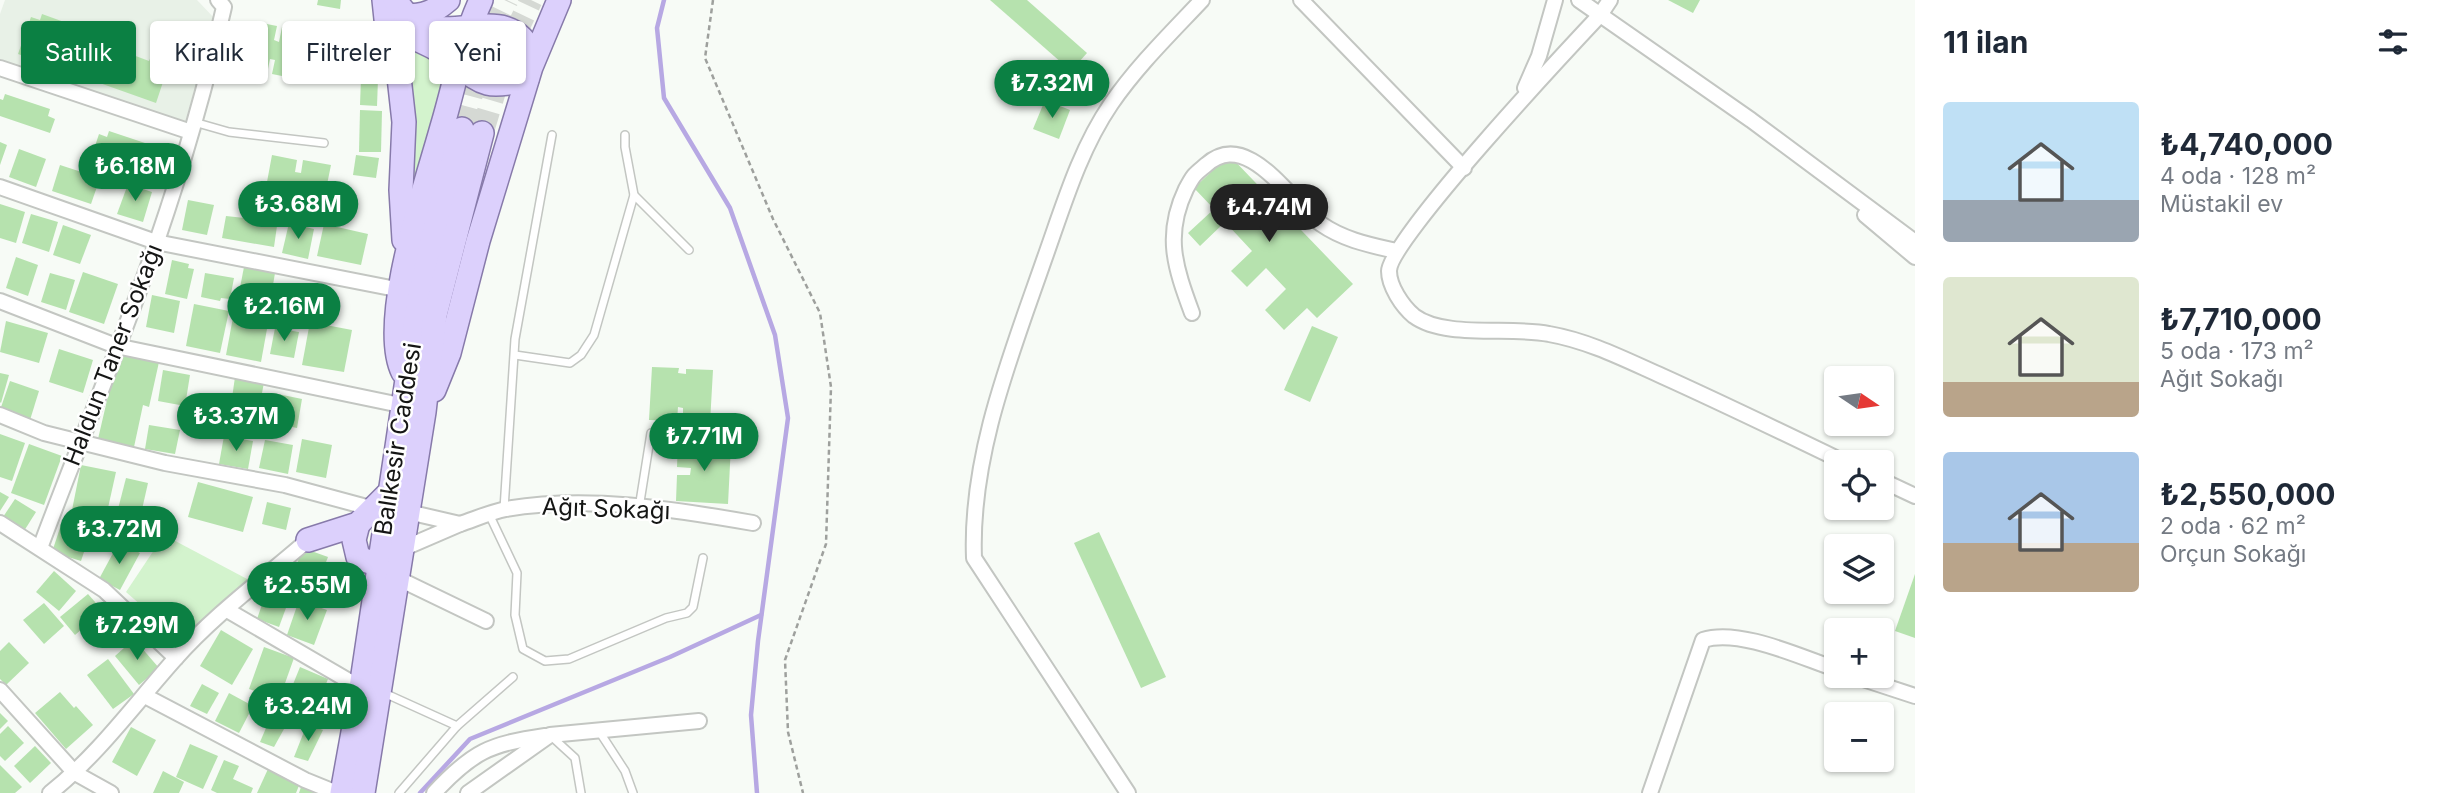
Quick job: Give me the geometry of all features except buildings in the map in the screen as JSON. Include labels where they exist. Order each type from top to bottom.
[{"type":"main road","points":[[393,9],[422,16],[435,11],[448,0]]},
{"type":"main road","points":[[471,21],[481,0]]},
{"type":"main road","points":[[415,409],[449,353],[478,241],[531,68],[559,0]]},
{"type":"main road","points":[[393,9],[419,24],[429,26]]},
{"type":"main road","points":[[393,9],[398,32],[429,45]]},
{"type":"main road","points":[[393,9],[404,122],[401,190],[405,260]]},
{"type":"main road","points":[[526,42],[531,68]]},
{"type":"main road","points":[[526,71],[531,68]]},
{"type":"main road","points":[[406,377],[401,369],[396,346],[396,323],[405,260],[453,84]]},
{"type":"main road","name":"Balıkesir Caddesi","points":[[363,793],[378,566],[374,508],[415,409],[406,377],[431,244],[472,131],[415,409],[408,512],[402,549]]},
{"type":"main road","points":[[308,540],[374,508]]},
{"type":"main road","points":[[374,508],[354,540],[378,566]]},
{"type":"main road","points":[[308,540],[342,549],[378,566],[391,563],[402,549]]},
{"type":"main road","name":"Balıkesir Caddesi","points":[[340,793],[369,689]]},
{"type":"street","name":"Haldun Taner Sokağı","points":[[40,548],[156,242],[193,127],[224,7],[218,0]]},
{"type":"street","points":[[1128,793],[974,558],[972,526],[987,437],[1016,340],[1079,163],[1112,103],[1202,0]]},
{"type":"street","points":[[1301,0],[1464,168]]},
{"type":"street","points":[[1518,102],[1539,56],[1555,0]]},
{"type":"street","points":[[1579,0],[1751,120],[1915,242]]},
{"type":"street","points":[[1610,0],[1600,15],[1518,102],[1428,208],[1396,251],[1388,270],[1397,296],[1415,316],[1438,327],[1548,333],[1600,348],[1824,452]]},
{"type":"street","points":[[0,68],[193,127]]},
{"type":"street","points":[[1751,120],[1915,257]]},
{"type":"street","points":[[1192,313],[1175,257],[1173,224],[1177,207],[1192,175],[1216,156],[1231,153],[1250,158],[1320,223],[1351,240],[1396,251]]},
{"type":"street","points":[[0,187],[156,242],[401,290]]},
{"type":"street","points":[[0,301],[116,346],[415,409]]},
{"type":"street","points":[[0,415],[44,433],[79,442],[165,463],[285,485],[374,508]]},
{"type":"street","points":[[1894,486],[1915,496]]},
{"type":"street","name":"Ağıt Sokağı","points":[[402,549],[504,509],[570,502],[683,511],[754,523]]},
{"type":"street","points":[[408,512],[460,524]]},
{"type":"street","points":[[0,523],[104,590],[176,658]]},
{"type":"street","points":[[50,793],[75,773],[176,658],[308,540]]},
{"type":"street","points":[[378,566],[486,621]]},
{"type":"street","points":[[227,610],[369,689]]},
{"type":"street","points":[[1650,793],[1703,640],[1717,636],[1758,643],[1824,665]]},
{"type":"street","points":[[1891,688],[1915,696]]},
{"type":"street","points":[[0,690],[75,773],[111,793]]},
{"type":"street","points":[[145,696],[305,780],[340,793]]},
{"type":"street","points":[[434,793],[459,767],[483,750],[508,742],[550,735],[699,721]]},
{"type":"street","points":[[468,793],[550,735]]},
{"type":"lane","points":[[193,127],[324,143]]},
{"type":"lane","points":[[504,509],[515,340],[552,135]]},
{"type":"lane","points":[[515,355],[570,363],[589,346],[634,195],[625,135]]},
{"type":"lane","points":[[634,195],[689,250]]},
{"type":"lane","points":[[639,508],[650,433]]},
{"type":"lane","points":[[489,514],[517,573],[515,615],[523,649],[545,661],[569,659],[666,618],[687,612],[692,607],[703,558]]},
{"type":"lane","points":[[398,793],[457,726],[513,677]]},
{"type":"lane","points":[[369,689],[457,726]]},
{"type":"lane","points":[[599,731],[625,771],[633,793]]},
{"type":"lane","points":[[550,735],[575,758],[581,793]]},
{"type":"path","points":[[713,0],[705,58],[773,219],[820,313],[831,387],[826,544],[785,660],[789,732],[803,793]]},
{"type":"shaded area","points":[[5,0],[197,0],[215,19],[150,21],[150,84],[196,84],[185,123],[67,84],[136,84],[136,21],[21,21],[21,69],[0,62],[0,14]]},
{"type":"green space","points":[[415,53],[429,58],[429,84],[442,84],[413,186],[408,185],[402,84],[415,84]]},
{"type":"green space","points":[[164,535],[249,580],[184,643],[126,592]]},
{"type":"waterway","points":[[664,0],[657,28],[664,98],[730,208],[775,335],[788,418],[758,641],[751,715],[757,793]]},
{"type":"waterway","points":[[420,793],[470,739],[670,657],[761,615]]},
{"type":"tunnel","points":[[462,129],[485,45],[507,0]]},
{"type":"tunnel","points":[[482,133],[506,53],[531,0]]}]
